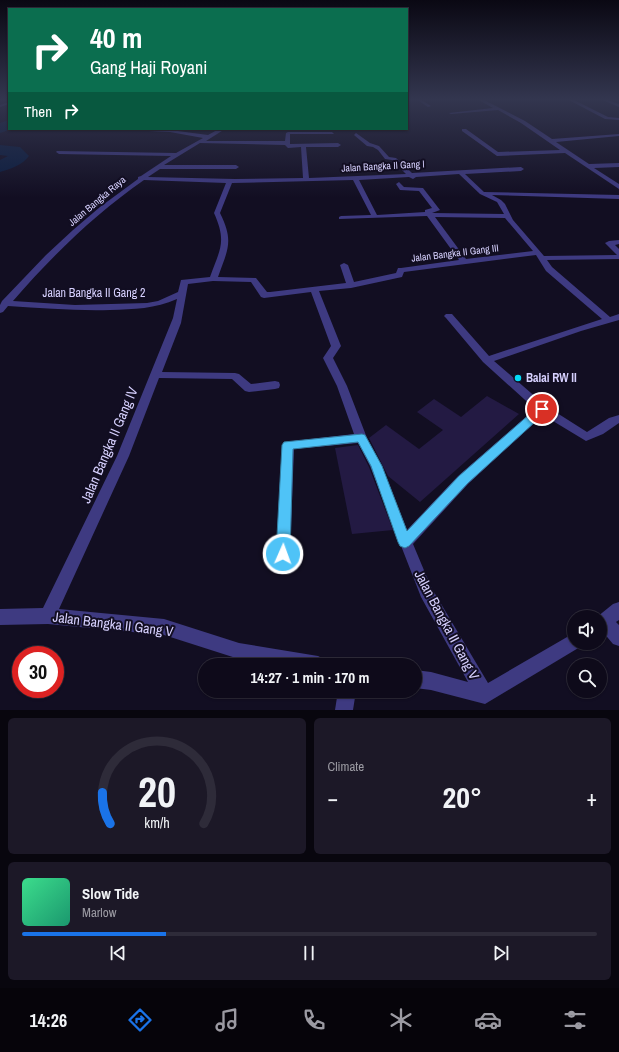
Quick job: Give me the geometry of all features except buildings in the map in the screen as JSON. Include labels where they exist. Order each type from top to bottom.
[{"type":"street","points":[[177,132],[208,137]]},
{"type":"street","name":"Jalan Bangka Raya","points":[[3,307],[59,247],[86,222],[140,178],[217,132]]},
{"type":"street","points":[[287,143],[288,132]]},
{"type":"street","points":[[313,132],[332,133]]},
{"type":"street","points":[[467,132],[497,154],[565,151]]},
{"type":"street","points":[[537,132],[616,182],[619,187]]},
{"type":"street","points":[[356,134],[369,144],[378,147],[387,158],[394,159],[411,174],[437,210],[427,211],[465,263]]},
{"type":"street","points":[[550,141],[619,135]]},
{"type":"street","points":[[199,142],[287,143],[288,146],[338,145]]},
{"type":"street","points":[[302,146],[306,179]]},
{"type":"street","points":[[59,152],[82,152],[106,155],[177,155]]},
{"type":"street","points":[[589,166],[619,165]]},
{"type":"street","points":[[157,168],[236,167]]},
{"type":"street","name":"Jalan Bangka II Gang I","points":[[140,178],[230,181],[521,169]]},
{"type":"street","points":[[460,172],[482,193],[499,200],[503,205],[510,221],[549,269],[608,320]]},
{"type":"street","points":[[354,177],[375,216]]},
{"type":"street","points":[[213,279],[225,246],[224,228],[217,213],[230,181]]},
{"type":"street","points":[[398,184],[402,189],[421,189]]},
{"type":"street","points":[[482,193],[568,197],[619,197]]},
{"type":"street","points":[[341,218],[430,215],[508,216]]},
{"type":"street","points":[[619,242],[609,243],[619,252]]},
{"type":"street","name":"Jalan Bangka II Gang III","points":[[183,288],[213,279],[253,280],[256,282],[264,295],[351,285],[399,275],[401,270],[465,263],[539,256],[619,257]]},
{"type":"street","points":[[344,265],[351,285]]},
{"type":"street","name":"Jalan Bangka II Gang 2","points":[[3,307],[75,308],[147,306],[161,303],[183,288]]},
{"type":"street","name":"Jalan Bangka II Gang IV","points":[[48,616],[123,456],[169,341],[180,310],[183,288]]},
{"type":"street","name":"Jalan Bangka II Gang V","points":[[314,290],[336,346],[328,358],[342,386],[362,438],[376,466],[426,592],[485,695]]},
{"type":"street","points":[[449,316],[487,360],[542,409],[586,437],[619,419]]},
{"type":"street","points":[[487,360],[608,320],[619,318]]},
{"type":"street","points":[[155,375],[236,376],[249,388],[275,385]]},
{"type":"street","points":[[405,542],[463,480],[542,409]]},
{"type":"street","points":[[283,554],[288,445],[362,438]]},
{"type":"street","points":[[607,620],[619,610]]},
{"type":"street","name":"Jalan Bangka II Gang V","points":[[0,617],[48,616],[164,627],[240,651],[279,658]]},
{"type":"street","points":[[607,627],[619,638]]},
{"type":"street","points":[[485,695],[567,644]]},
{"type":"street","name":"Jalan Bangka II Gang V","points":[[422,680],[485,695]]},
{"type":"street","points":[[344,710],[345,698]]},
{"type":"waterway","points":[[0,150],[14,151],[20,156],[7,164],[0,166]]},
{"type":"place","name":"Balai RW II","points":[[518,378]]},
{"type":"route","points":[[283,554],[288,445],[362,438],[376,466],[405,542],[463,480],[542,409]]}]
